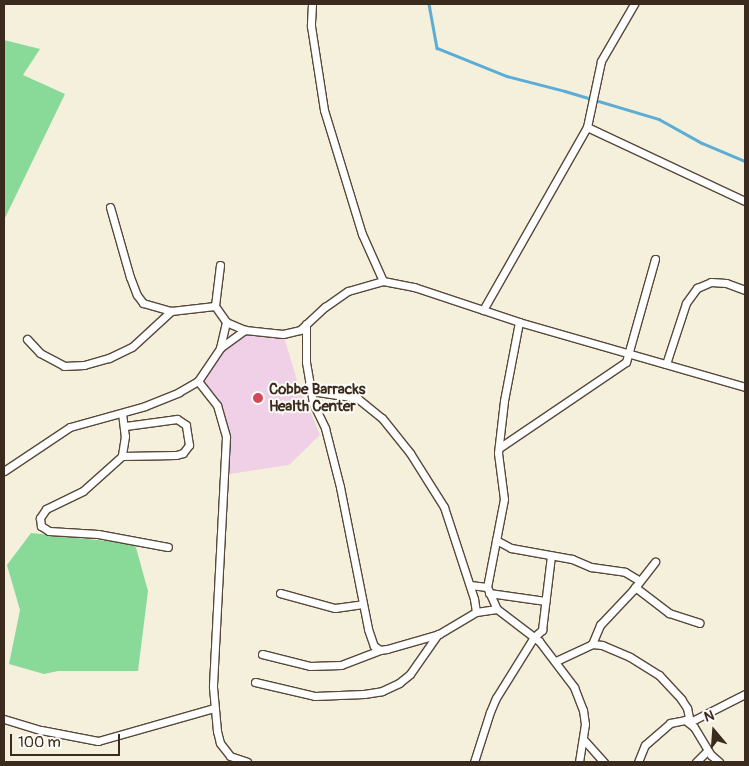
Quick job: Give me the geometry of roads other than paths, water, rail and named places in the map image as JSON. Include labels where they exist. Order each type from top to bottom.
[{"type":"street","points":[[312,4],[311,26],[324,110],[362,234],[383,281]]},
{"type":"street","points":[[483,310],[587,127],[602,61],[634,4]]},
{"type":"street","points":[[587,127],[745,202]]},
{"type":"street","points":[[110,207],[137,295],[144,302],[171,311],[215,306]]},
{"type":"street","points":[[499,448],[626,362],[655,259]]},
{"type":"street","points":[[220,266],[215,306],[226,322],[245,330],[283,334],[300,330],[348,291],[383,281],[414,287],[518,322],[745,387]]},
{"type":"street","points":[[666,364],[686,303],[697,288],[711,282],[726,283],[745,290]]},
{"type":"street","points":[[27,339],[40,353],[64,366],[84,365],[110,358],[132,347],[171,311]]},
{"type":"street","points":[[220,348],[226,322]]},
{"type":"street","points":[[518,322],[499,448],[504,499],[488,590],[497,609],[534,637],[556,661],[574,687],[583,710],[584,740],[579,762]]},
{"type":"street","points":[[306,324],[306,362],[313,403],[324,428],[340,487],[371,641],[380,650]]},
{"type":"street","points":[[4,471],[70,427],[122,413],[170,396],[198,381],[220,348],[245,330]]},
{"type":"street","points":[[198,381],[217,405],[226,437],[215,650],[214,708],[220,743],[230,756],[247,762]]},
{"type":"street","points":[[311,392],[357,398],[382,418],[410,453],[444,507],[470,585],[476,612]]},
{"type":"street","points":[[122,413],[125,426],[122,456],[99,479],[83,491],[46,510],[40,518],[41,526],[50,532],[98,534],[168,547]]},
{"type":"street","points":[[122,456],[176,455],[183,453],[189,445],[186,425],[177,419],[125,426]]},
{"type":"street","points":[[496,540],[512,548],[572,559],[591,567],[625,572],[669,613],[698,623]]},
{"type":"street","points":[[474,762],[496,698],[534,637],[542,630],[551,556]]},
{"type":"street","points":[[592,644],[600,625],[638,584],[655,562]]},
{"type":"street","points":[[470,585],[545,601]]},
{"type":"street","points":[[280,593],[335,608],[363,604]]},
{"type":"street","points":[[262,654],[310,666],[341,665],[380,650],[438,634],[476,612],[497,609]]},
{"type":"street","points":[[255,682],[315,696],[364,694],[382,691],[399,683],[410,674],[438,634]]},
{"type":"street","points":[[556,661],[592,644],[602,645],[630,657],[659,675],[681,698],[690,722],[708,750],[719,762]]},
{"type":"street","points":[[638,762],[645,744],[670,723],[678,720],[690,722],[745,694]]},
{"type":"street","points":[[4,719],[41,730],[98,741],[214,708]]},
{"type":"street","points":[[584,740],[604,762]]},
{"type":"street","points":[[696,762],[708,750]]},
{"type":"waterway","points":[[429,4],[437,48],[507,76],[659,119],[702,143],[745,161]]},
{"type":"place","name":"Cobbe Barracks Health Center","points":[[258,398]]}]
